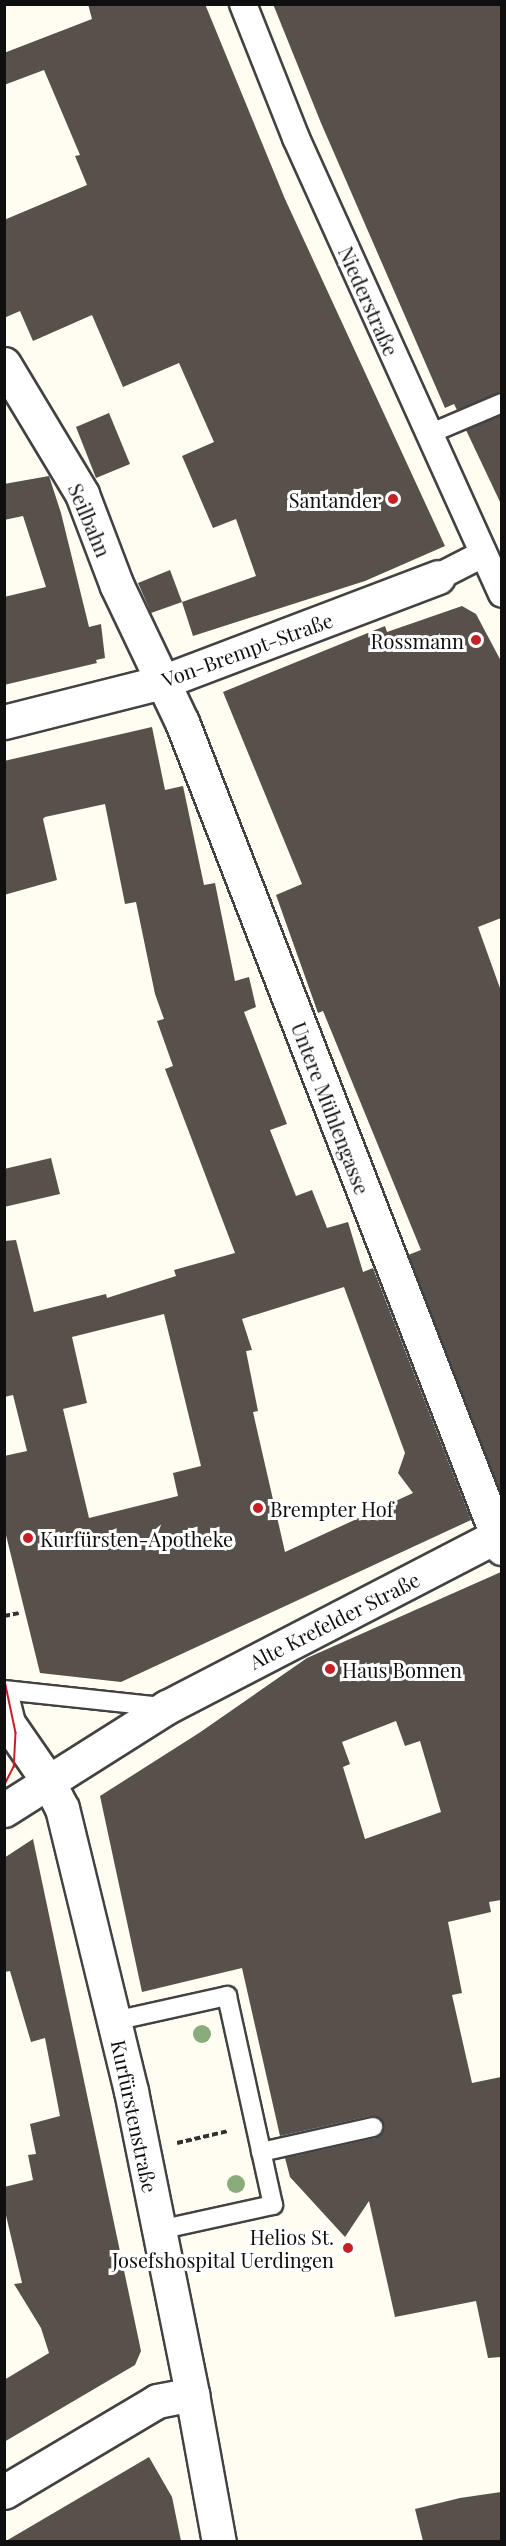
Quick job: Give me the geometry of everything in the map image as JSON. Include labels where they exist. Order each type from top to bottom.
[{"type":"street","name":"Niederstraße","points":[[243,4],[296,138],[501,594]]},
{"type":"street","name":"Seilbahn","points":[[4,364],[82,494],[117,586],[162,682]]},
{"type":"street","name":"Von-Brempt-Straße","points":[[4,722],[162,682],[438,577],[483,554]]},
{"type":"street","name":"Untere Mühlengasse","points":[[162,682],[182,722],[500,1539]]},
{"type":"street","name":"Alte Krefelder Straße","points":[[4,1810],[167,1707],[500,1539]]},
{"type":"street","name":"Kurfürstenstraße","points":[[4,1707],[9,1723],[48,1781],[62,1808],[143,2151],[219,2541]]},
{"type":"street","points":[[4,2492],[157,2401],[192,2394]]},
{"type":"lane","points":[[429,434],[501,403]]},
{"type":"lane","points":[[4,1690],[167,1707]]},
{"type":"lane","points":[[114,2021],[227,1996],[273,2205],[159,2230]]},
{"type":"lane","points":[[261,2152],[373,2127]]},
{"type":"path","points":[[4,1616],[19,1613]]},
{"type":"path","points":[[143,2151],[255,2125]]},
{"type":"building","points":[[88,4],[205,4],[285,199],[445,546],[365,581],[193,636],[182,602],[256,576],[236,519],[213,528],[182,456],[214,442],[179,363],[123,387],[92,315],[33,341],[20,311],[4,318],[4,220],[87,185],[75,156],[80,155],[44,70],[4,85],[4,53],[92,19]]},
{"type":"building","points":[[273,4],[501,4],[501,392],[457,410],[454,404],[445,408],[321,123]]},
{"type":"building","points":[[109,413],[130,464],[96,478],[76,427]]},
{"type":"building","points":[[501,415],[501,504],[466,430]]},
{"type":"building","points":[[49,476],[61,513],[89,627],[101,624],[105,658],[96,660],[97,663],[4,685],[4,597],[46,587],[23,516],[4,520],[4,484]]},
{"type":"building","points":[[170,570],[182,602],[151,613],[138,583]]},
{"type":"building","points":[[462,606],[476,614],[501,661],[501,918],[478,927],[501,991],[501,1495],[408,1255],[421,1250],[323,1011],[318,1013],[276,895],[302,884],[223,692],[385,626],[387,632]]},
{"type":"building","points":[[152,727],[165,790],[183,786],[204,885],[215,883],[235,981],[249,977],[256,1007],[244,1012],[287,1124],[270,1130],[296,1196],[312,1190],[327,1228],[348,1222],[363,1272],[373,1268],[471,1520],[121,1682],[40,1673],[4,1527],[4,1456],[27,1451],[13,1395],[4,1397],[4,1241],[16,1240],[34,1312],[106,1294],[107,1298],[176,1276],[174,1270],[235,1253],[165,1069],[173,1066],[157,1021],[164,1019],[155,994],[136,902],[125,904],[105,804],[45,817],[43,819],[57,880],[4,895],[4,761]],"holes":[[[344,1287],[405,1453],[398,1473],[413,1493],[285,1552],[253,1412],[258,1411],[246,1351],[252,1350],[242,1319]],[[164,1314],[201,1466],[173,1473],[178,1496],[89,1518],[63,1409],[87,1403],[72,1337]]]},
{"type":"building","points":[[51,1158],[60,1194],[4,1207],[4,1169]]},
{"type":"building","points":[[501,1572],[501,1900],[489,1902],[491,1912],[448,1922],[462,1993],[452,1995],[472,2083],[501,2077],[501,2357],[488,2358],[476,2301],[395,2317],[369,2201],[345,2237],[290,2177],[285,2158],[375,2138],[383,2131],[384,2124],[377,2117],[371,2116],[280,2136],[242,1968],[142,1992],[100,1796],[199,1733],[307,1658]],"holes":[[[396,1721],[405,1746],[420,1741],[441,1812],[365,1839],[343,1767],[350,1764],[342,1742]]]},
{"type":"building","points":[[33,1839],[141,2351],[135,2365],[4,2442],[4,2380],[49,2353],[41,2328],[14,2284],[22,2283],[4,2207],[4,2187],[33,2180],[28,2155],[36,2154],[30,2124],[60,2116],[45,2038],[31,2042],[10,1971],[4,1972],[4,1858]]},
{"type":"building","points":[[149,2457],[172,2497],[181,2541],[6,2541]]},
{"type":"building","points":[[501,2492],[501,2541],[423,2541],[415,2509],[460,2498]]},
{"type":"tram line","points":[[4,1676],[16,1733],[14,1767],[4,1787]]},
{"type":"place","name":"Santander","points":[[393,499]]},
{"type":"place","name":"Rossmann","points":[[476,640]]},
{"type":"place","name":"Brempter Hof","points":[[258,1508]]},
{"type":"place","name":"Kurfürsten-Apotheke","points":[[28,1538]]},
{"type":"place","name":"Haus Bonnen","points":[[330,1669]]},
{"type":"place","name":"Helios St. Josefshospital Uerdingen","points":[[348,2248]]}]
